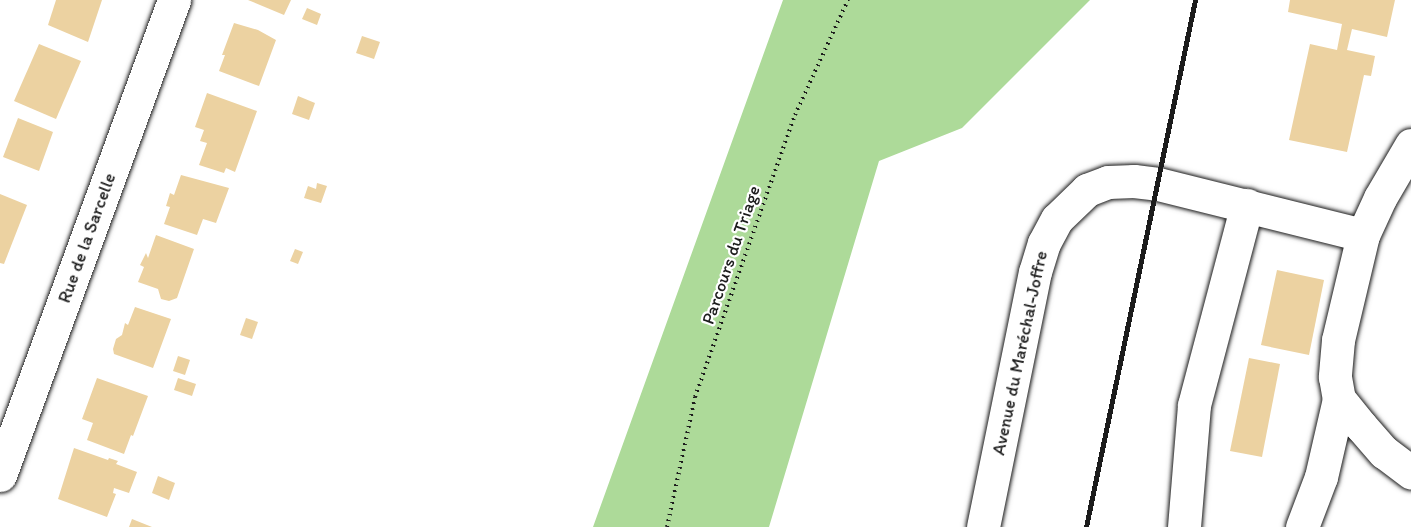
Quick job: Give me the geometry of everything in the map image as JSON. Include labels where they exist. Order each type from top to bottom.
[{"type":"street","name":"Rue de la Sarcelle","points":[[0,475],[174,0]]},
{"type":"street","points":[[1302,527],[1321,477],[1339,399],[1335,377],[1338,340],[1363,236],[1380,198],[1411,145]]},
{"type":"street","name":"Avenue du Maréchal-Joffre","points":[[983,527],[1035,272],[1044,243],[1057,219],[1087,190],[1108,182],[1134,181],[1158,184],[1363,236]]},
{"type":"street","points":[[1184,527],[1194,405],[1247,205]]},
{"type":"street","points":[[1339,399],[1384,452],[1411,472]]},
{"type":"path","name":"Parcours du Triage","points":[[667,527],[695,398],[795,115],[848,0]]},
{"type":"green space","points":[[783,0],[1090,0],[962,128],[879,161],[769,527],[593,527]]},
{"type":"building","points":[[56,0],[102,0],[88,42],[48,25]]},
{"type":"building","points":[[248,0],[291,0],[284,15]]},
{"type":"building","points":[[1290,0],[1395,0],[1387,37],[1352,29],[1347,50],[1375,56],[1371,76],[1364,75],[1347,152],[1289,140],[1310,44],[1337,50],[1342,24],[1288,12]]},
{"type":"building","points":[[307,8],[321,14],[317,25],[302,19]]},
{"type":"building","points":[[234,23],[258,30],[276,40],[259,86],[219,71],[225,55],[222,55]]},
{"type":"building","points":[[362,36],[380,42],[374,59],[356,53]]},
{"type":"building","points":[[39,44],[81,61],[56,119],[14,101]]},
{"type":"building","points":[[207,93],[257,111],[235,172],[226,168],[224,173],[199,165],[207,143],[200,141],[204,130],[195,127]]},
{"type":"building","points":[[298,96],[315,103],[309,120],[292,114]]},
{"type":"building","points":[[18,118],[53,132],[39,171],[3,157]]},
{"type":"building","points":[[181,175],[229,188],[216,223],[203,219],[197,235],[164,224],[170,207],[166,206],[170,193],[174,195]]},
{"type":"building","points":[[317,183],[327,186],[321,203],[304,198],[308,186],[316,189]]},
{"type":"building","points":[[0,194],[27,205],[4,264],[0,263]]},
{"type":"building","points":[[156,235],[194,249],[177,298],[169,301],[161,299],[158,289],[138,282],[144,267],[140,265],[146,253],[148,258]]},
{"type":"building","points":[[295,249],[303,252],[298,264],[290,261]]},
{"type":"building","points":[[1277,270],[1324,280],[1309,355],[1261,345]]},
{"type":"building","points":[[135,307],[171,319],[153,368],[114,354],[116,339],[122,335],[125,323],[128,325]]},
{"type":"building","points":[[246,318],[258,322],[252,339],[240,335]]},
{"type":"building","points":[[178,356],[190,360],[185,375],[173,371]]},
{"type":"building","points":[[1249,358],[1280,364],[1262,457],[1230,451]]},
{"type":"building","points":[[97,378],[148,396],[124,454],[87,440],[93,423],[82,419]]},
{"type":"building","points":[[178,378],[196,384],[192,396],[174,390]]},
{"type":"building","points":[[74,448],[108,460],[109,458],[118,461],[116,464],[137,472],[129,493],[114,488],[113,493],[116,494],[107,517],[58,499]]},
{"type":"building","points":[[158,476],[175,483],[169,500],[152,493]]},
{"type":"building","points":[[132,519],[152,527],[129,527]]},
{"type":"railway","points":[[1086,527],[1195,0]]}]
